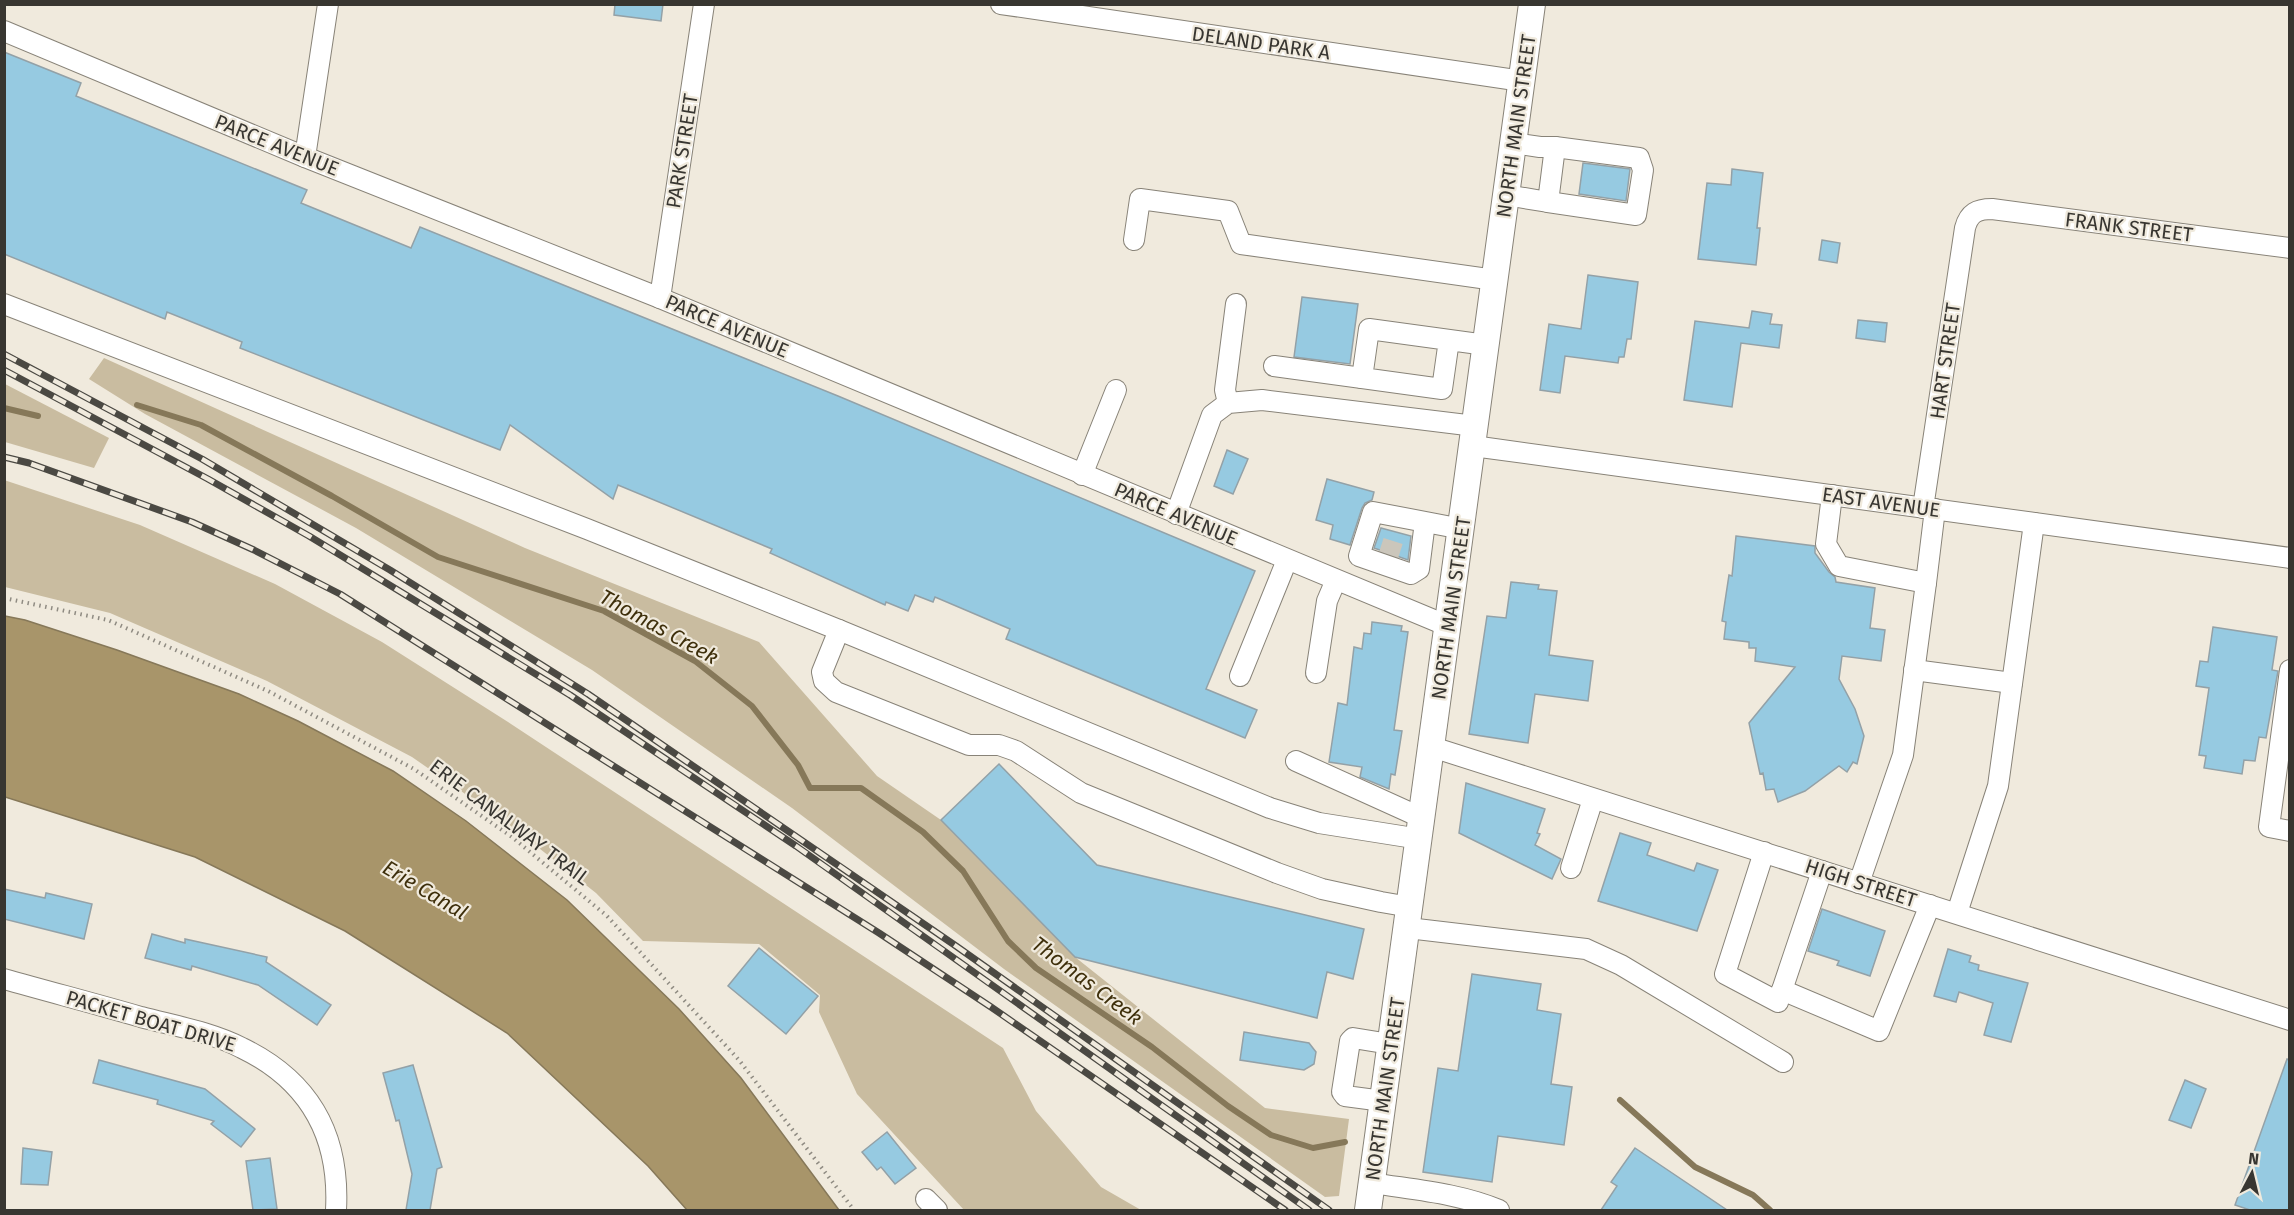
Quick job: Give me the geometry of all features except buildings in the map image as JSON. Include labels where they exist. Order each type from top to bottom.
[{"type":"main road","name":"NORTH MAIN STREET","points":[[1368,1210],[1532,4]]},
{"type":"street","points":[[305,157],[328,4]]},
{"type":"street","name":"PARK STREET","points":[[660,298],[704,4]]},
{"type":"street","name":"DELAND PARK A","points":[[1001,4],[1522,81]]},
{"type":"street","name":"PARCE AVENUE","points":[[4,31],[305,157],[660,298],[1448,626]]},
{"type":"street","points":[[1506,195],[1636,215],[1643,170],[1639,158],[1514,143]]},
{"type":"street","points":[[1548,202],[1555,147]]},
{"type":"street","points":[[1134,240],[1140,199],[1228,212],[1241,244],[1495,280]]},
{"type":"street","name":"FRANK STREET","points":[[1970,216],[1982,209],[1992,209],[2289,248]]},
{"type":"street","name":"HART STREET","points":[[1859,882],[1903,755],[1926,583],[1929,508],[1965,228],[1970,216]]},
{"type":"street","points":[[4,304],[576,525],[839,630],[1270,808],[1319,823],[1421,828]]},
{"type":"street","points":[[1176,514],[1212,415],[1228,403],[1225,390],[1236,304]]},
{"type":"street","points":[[1362,378],[1369,329],[1486,345]]},
{"type":"street","points":[[1274,366],[1442,389],[1449,340]]},
{"type":"street","points":[[1082,475],[1116,390]]},
{"type":"street","name":"EAST AVENUE","points":[[1228,403],[1262,400],[1832,495],[2289,558]]},
{"type":"street","points":[[1832,495],[1826,544],[1839,566],[1926,583]]},
{"type":"street","points":[[1425,522],[1419,569],[1412,574],[1386,563],[1359,556],[1373,513],[1398,525],[1425,522],[1462,529]]},
{"type":"street","points":[[1956,914],[1998,786],[2034,523]]},
{"type":"street","points":[[1240,676],[1287,560]]},
{"type":"street","points":[[1374,596],[1386,563]]},
{"type":"street","points":[[1316,673],[1327,601],[1336,580]]},
{"type":"street","points":[[839,630],[822,672],[824,681],[836,692],[969,746],[999,745],[1016,751],[1081,793],[1322,889],[1380,902],[1409,917],[1586,949],[1621,965],[1783,1062]]},
{"type":"street","points":[[1914,670],[2012,683]]},
{"type":"street","points":[[2289,670],[2285,745],[2269,827],[2289,831]]},
{"type":"street","name":"HIGH STREET","points":[[1432,747],[2289,1020]]},
{"type":"street","points":[[1296,761],[1421,828]]},
{"type":"street","points":[[1571,868],[1593,799]]},
{"type":"street","points":[[1764,852],[1725,974],[1778,1002],[1822,871]]},
{"type":"street","points":[[1782,990],[1879,1031],[1930,905]]},
{"type":"street","name":"PACKET BOAT DRIVE","points":[[4,979],[207,1035],[241,1047],[269,1062],[288,1078],[310,1103],[325,1130],[334,1157],[336,1210]]},
{"type":"street","points":[[1383,1101],[1345,1096],[1342,1092],[1350,1041],[1353,1038],[1390,1044]]},
{"type":"street","points":[[1372,1183],[1442,1193],[1478,1201],[1499,1210]]},
{"type":"path","name":"ERIE CANALWAY TRAIL","points":[[4,598],[108,620],[268,691],[414,769],[512,837],[607,916],[623,933],[739,1060],[854,1210]]},
{"type":"shaded area","points":[[104,358],[525,548],[759,642],[877,776],[941,820],[1075,957],[1265,1108],[1349,1119],[1339,1196],[1325,1197],[1004,969],[792,808],[592,670],[356,528],[145,414],[89,379]]},
{"type":"shaded area","points":[[5,384],[109,438],[94,468],[5,442]]},
{"type":"shaded area","points":[[4,480],[140,525],[275,584],[382,642],[511,724],[1003,1048],[1036,1111],[1101,1187],[1141,1210],[964,1210],[857,1094],[819,1012],[820,995],[759,944],[643,941],[596,893],[507,823],[412,757],[267,681],[110,613],[5,587]]},
{"type":"water","name":"Erie Canal","points":[[5,616],[25,620],[117,650],[239,694],[298,721],[393,771],[466,821],[567,900],[679,1009],[741,1078],[839,1210],[687,1210],[648,1166],[507,1033],[345,931],[195,857],[5,797]]},
{"type":"waterway","name":"Thomas Creek","points":[[137,405],[201,425],[438,557],[604,611],[695,661],[752,706],[798,765],[810,788],[861,788],[923,832],[963,871],[1008,941],[1036,968],[1152,1047],[1228,1106],[1271,1135],[1313,1148],[1345,1142]]},
{"type":"waterway","name":"Thomas Creek","points":[[4,408],[38,416]]},
{"type":"waterway","name":"Thomas Creek","points":[[1620,1100],[1695,1167],[1753,1195],[1770,1210]]},
{"type":"tunnel","points":[[1387,560],[1396,532]]},
{"type":"railway","points":[[4,354],[202,459],[390,570],[588,694],[956,946],[1329,1210]]},
{"type":"railway","points":[[4,370],[309,536],[570,695],[796,846],[1309,1210]]},
{"type":"railway","points":[[4,457],[29,463],[192,522],[254,550],[340,594],[879,933],[991,1007],[1285,1210]]}]
